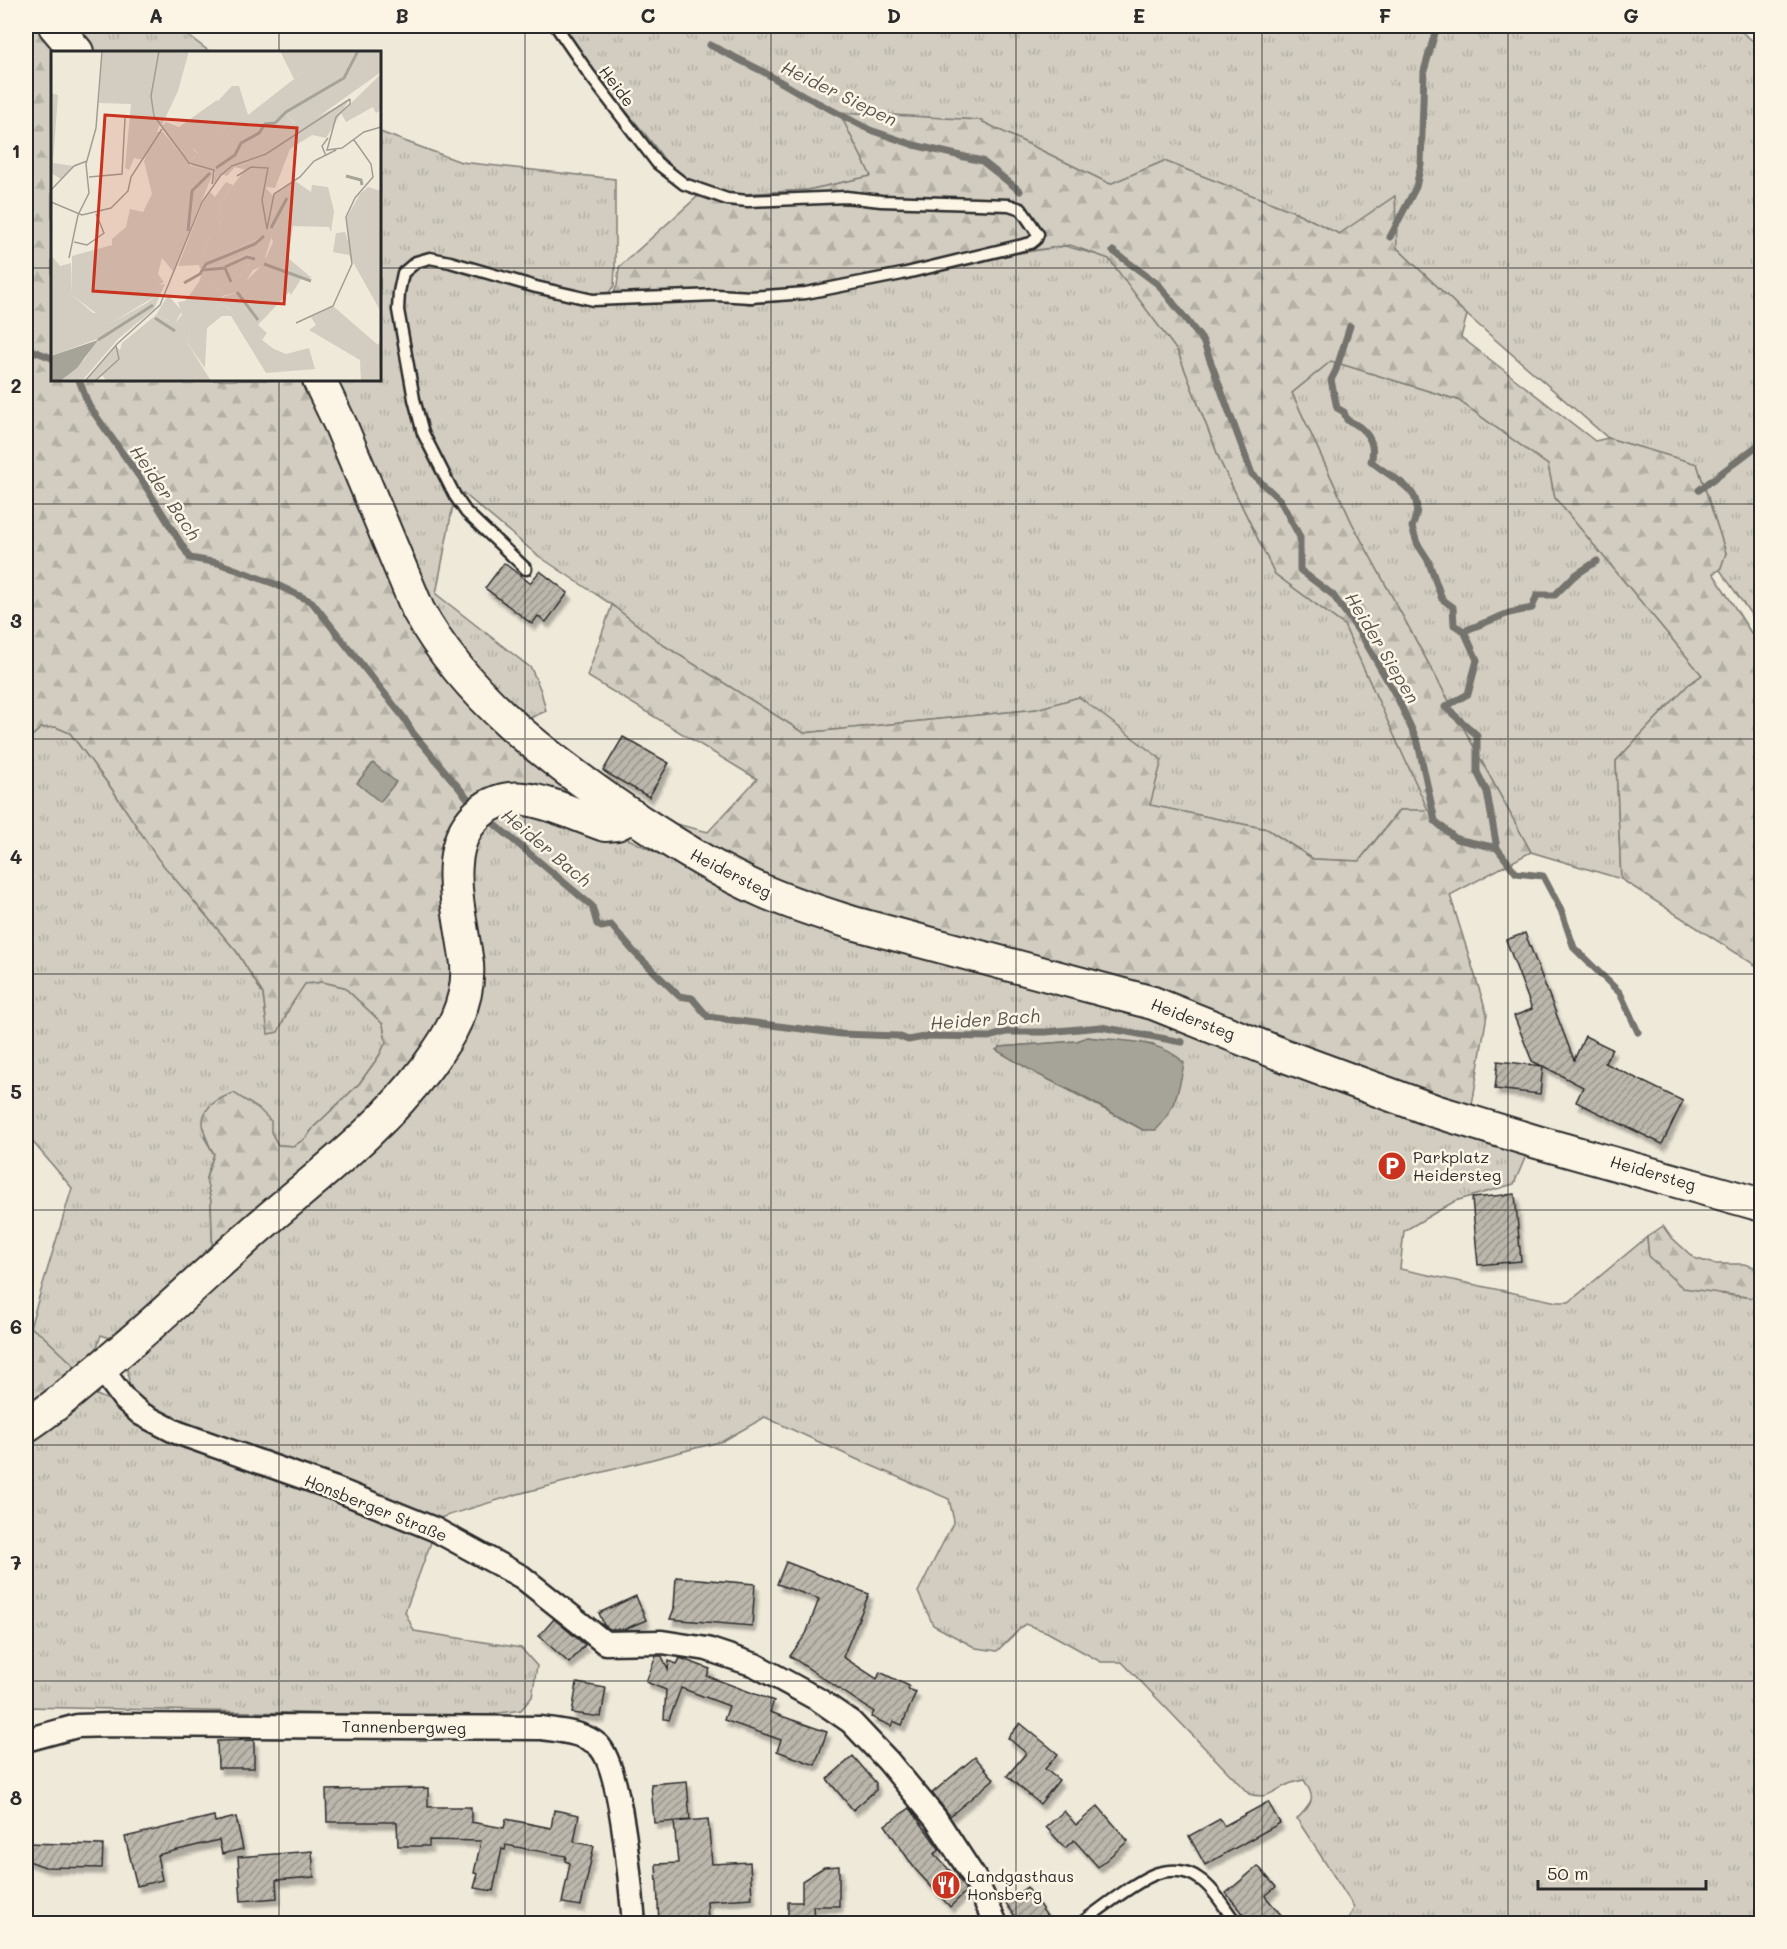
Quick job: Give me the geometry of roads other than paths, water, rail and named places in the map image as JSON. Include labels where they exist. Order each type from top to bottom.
[{"type":"main road","points":[[55,26],[76,51]]},
{"type":"main road","name":"Heidersteg","points":[[319,381],[341,426],[405,581],[429,629],[457,667],[525,736],[564,769],[660,835],[708,863],[761,890],[806,908],[853,923],[1153,1003],[1298,1061],[1436,1111],[1761,1205]]},
{"type":"main road","points":[[26,1426],[101,1368],[377,1125],[427,1067],[456,1022],[465,997],[467,964],[456,865],[459,846],[479,812],[498,801],[518,798],[535,801],[605,825],[617,824],[633,816]]},
{"type":"street","name":"Honsberger Straße","points":[[101,1368],[123,1400],[141,1414],[176,1432],[333,1488],[434,1529],[522,1577],[605,1643],[662,1642],[707,1649],[755,1665],[819,1700],[851,1722],[888,1761],[936,1819],[974,1877],[996,1923]]},
{"type":"street","name":"Tannenbergweg","points":[[26,1740],[77,1726],[113,1725],[541,1728],[584,1737],[598,1745],[608,1760],[615,1782],[634,1923]]},
{"type":"lane","name":"Heide","points":[[526,569],[466,512],[455,496],[423,433],[414,399],[398,310],[403,273],[416,262],[430,258],[450,262],[536,287],[592,300],[716,295],[751,297],[806,293],[902,274],[1031,243],[1038,234],[1020,209],[1009,205],[881,201],[846,197],[748,201],[727,199],[684,184],[657,163],[589,74],[556,26]]},
{"type":"lane","points":[[1080,1923],[1148,1878],[1157,1873],[1172,1871],[1198,1877],[1208,1886],[1237,1923]]},
{"type":"waterway","points":[[1390,237],[1416,187],[1421,164],[1424,71],[1437,26]]},
{"type":"waterway","name":"Heider Siepen","points":[[710,45],[870,130],[914,145],[982,161],[1020,191]]},
{"type":"waterway","name":"Heider Siepen","points":[[1113,251],[1159,285],[1203,341],[1252,474],[1280,500],[1300,537],[1300,570],[1333,595],[1362,636],[1398,699],[1418,743],[1435,821],[1456,839],[1497,848],[1516,873],[1543,876],[1561,910],[1574,948],[1620,993],[1638,1032]]},
{"type":"waterway","points":[[1350,326],[1331,380],[1337,408],[1344,412],[1347,420],[1368,436],[1372,448],[1371,461],[1407,487],[1413,495],[1416,514],[1412,527],[1417,543],[1428,560],[1442,599],[1453,607],[1454,625],[1464,631]]},
{"type":"waterway","name":"Heider Bach","points":[[26,348],[51,358]]},
{"type":"waterway","name":"Heider Bach","points":[[79,381],[89,406],[143,482],[190,558],[218,563],[275,584],[312,602],[404,718],[413,733],[475,807]]},
{"type":"waterway","points":[[1699,490],[1762,442]]},
{"type":"waterway","points":[[1497,848],[1487,792],[1477,772],[1477,735],[1445,707],[1468,694],[1477,660],[1464,631],[1509,613],[1532,608],[1537,595],[1555,595],[1574,576],[1597,561]]},
{"type":"waterway","name":"Heider Bach","points":[[486,817],[592,906],[597,924],[601,927],[611,925],[634,952],[679,996],[692,998],[708,1017],[841,1034],[898,1036],[908,1040],[929,1036],[989,1037],[1007,1032],[1046,1032],[1101,1027],[1182,1042]]},
{"type":"place","name":"Parkplatz Heidersteg","points":[[1392,1166]]},
{"type":"place","name":"Landgasthaus Honsberg","points":[[946,1885]]}]
